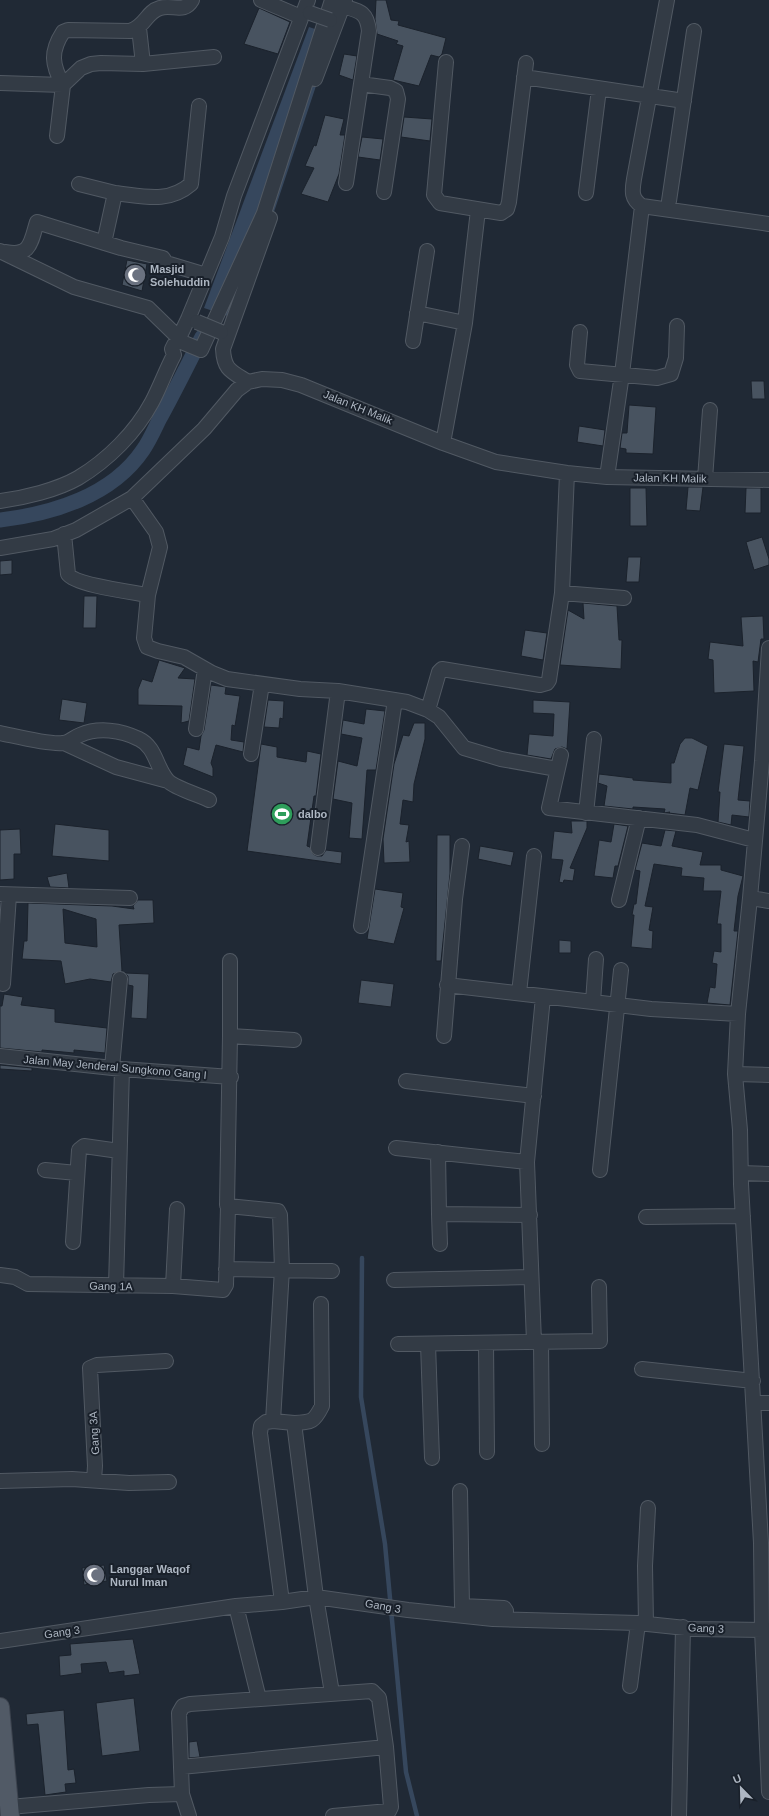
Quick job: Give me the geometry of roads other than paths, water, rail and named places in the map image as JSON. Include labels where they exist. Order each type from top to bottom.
[{"type":"main road","points":[[0,1707],[10,1812]]},
{"type":"street","points":[[57,136],[63,85],[54,66],[54,48],[63,32],[68,30],[130,30],[139,28],[152,11],[161,7],[185,8],[192,0]]},
{"type":"street","points":[[261,0],[305,10],[333,21]]},
{"type":"street","points":[[667,0],[632,190],[635,202],[642,206],[769,224]]},
{"type":"street","points":[[206,276],[166,263],[163,258],[104,243],[37,222],[29,248],[23,252],[11,253],[0,251],[74,287],[148,308],[184,343],[201,350],[264,212],[340,2]]},
{"type":"street","points":[[0,548],[34,543],[76,530],[132,498],[198,434],[237,390],[248,382],[228,370],[224,362],[223,349],[225,333],[286,173],[340,2]]},
{"type":"street","points":[[340,2],[362,12],[368,23],[369,31],[346,184]]},
{"type":"street","points":[[0,501],[45,491],[78,478],[105,459],[133,429],[152,402],[174,355],[172,349],[192,320],[206,276],[222,237],[234,196],[305,10]]},
{"type":"street","points":[[139,28],[143,64]]},
{"type":"street","points":[[669,201],[694,31]]},
{"type":"street","points":[[0,83],[63,85],[81,68],[91,64],[143,64],[214,57]]},
{"type":"street","points":[[446,62],[434,195],[440,203],[478,210],[501,213],[507,209],[525,70],[599,89],[684,101]]},
{"type":"street","points":[[361,84],[390,88],[396,91],[398,99],[384,192]]},
{"type":"street","points":[[586,193],[599,89]]},
{"type":"street","points":[[80,184],[115,193],[152,197],[169,197],[182,192],[191,184],[199,106]]},
{"type":"street","points":[[104,243],[115,193]]},
{"type":"street","points":[[607,477],[622,374],[642,206]]},
{"type":"street","points":[[443,443],[465,323],[478,210]]},
{"type":"street","points":[[413,341],[416,313],[427,251]]},
{"type":"street","points":[[416,313],[465,323]]},
{"type":"street","points":[[192,320],[225,333]]},
{"type":"street","points":[[580,332],[577,365],[578,369],[585,372],[657,378],[671,374],[676,358],[677,326]]},
{"type":"street","name":"Jalan KH Malik","points":[[248,382],[262,379],[282,380],[301,385],[443,443],[496,462],[566,473],[607,477],[769,480]]},
{"type":"street","points":[[705,479],[710,410]]},
{"type":"street","points":[[428,710],[439,672],[442,669],[540,685],[547,683],[550,676],[562,593],[566,473]]},
{"type":"street","points":[[132,498],[156,532],[158,539],[158,556],[148,594],[144,638],[147,647],[184,657],[227,679],[262,684],[338,691],[407,702],[428,710],[439,717],[464,748],[501,759],[557,769]]},
{"type":"street","points":[[64,534],[68,574],[72,578],[89,584],[148,594]]},
{"type":"street","points":[[562,593],[624,598]]},
{"type":"street","points":[[769,648],[765,761],[754,840],[750,898],[738,1014],[735,1074],[740,1130],[743,1216],[766,1630],[769,1792]]},
{"type":"street","points":[[196,729],[205,669]]},
{"type":"street","points":[[251,754],[262,684]]},
{"type":"street","points":[[318,848],[338,691]]},
{"type":"street","points":[[361,926],[396,700]]},
{"type":"street","points":[[64,743],[81,734],[95,731],[108,730],[125,733],[140,739],[151,748],[168,781]]},
{"type":"street","points":[[0,733],[40,741],[64,743],[116,767],[168,781],[209,800]]},
{"type":"street","points":[[586,813],[594,739]]},
{"type":"street","points":[[561,755],[549,808],[697,825],[754,840]]},
{"type":"street","points":[[619,900],[639,818]]},
{"type":"street","points":[[444,1036],[455,900],[462,846]]},
{"type":"street","points":[[519,994],[534,856]]},
{"type":"street","points":[[3,984],[5,894],[130,898]]},
{"type":"street","points":[[750,898],[769,901]]},
{"type":"street","points":[[593,1002],[596,959]]},
{"type":"street","points":[[230,961],[231,1077],[226,1269],[332,1271]]},
{"type":"street","points":[[600,1170],[616,1006],[621,970]]},
{"type":"street","points":[[116,1286],[119,1151],[117,1069],[120,979]]},
{"type":"street","points":[[447,985],[616,1006],[738,1014]]},
{"type":"street","points":[[542,1444],[538,1342],[531,1277],[527,1162],[543,997]]},
{"type":"street","points":[[230,1036],[294,1040]]},
{"type":"street","name":"Jalan May Jenderal Sungkono Gang I","points":[[0,1056],[117,1069],[231,1077]]},
{"type":"street","points":[[735,1074],[769,1075]]},
{"type":"street","points":[[406,1081],[534,1096]]},
{"type":"street","points":[[73,1242],[79,1150],[82,1147],[119,1151]]},
{"type":"street","points":[[396,1148],[527,1162]]},
{"type":"street","points":[[438,1152],[440,1244]]},
{"type":"street","points":[[45,1170],[77,1172]]},
{"type":"street","points":[[741,1173],[769,1174]]},
{"type":"street","points":[[228,1206],[279,1212],[282,1269],[273,1421]]},
{"type":"street","points":[[173,1286],[177,1209]]},
{"type":"street","points":[[439,1214],[530,1215]]},
{"type":"street","points":[[646,1217],[743,1216]]},
{"type":"street","name":"Gang 1A","points":[[0,1275],[16,1277],[28,1284],[173,1286],[223,1290],[226,1285],[226,1269]]},
{"type":"street","points":[[394,1280],[531,1277]]},
{"type":"street","points":[[398,1344],[600,1341],[599,1287]]},
{"type":"street","points":[[282,1602],[260,1433],[261,1426],[266,1422],[312,1422],[317,1417],[322,1406],[321,1304]]},
{"type":"street","points":[[486,1343],[487,1452]]},
{"type":"street","points":[[428,1344],[432,1458]]},
{"type":"street","name":"Gang 3A","points":[[94,1480],[96,1466],[90,1368],[97,1365],[166,1361]]},
{"type":"street","points":[[642,1369],[753,1381]]},
{"type":"street","points":[[754,1403],[769,1403]]},
{"type":"street","points":[[294,1423],[316,1597],[332,1693]]},
{"type":"street","points":[[0,1481],[72,1479],[128,1483],[169,1482]]},
{"type":"street","points":[[460,1491],[462,1606],[504,1608],[506,1611],[505,1619]]},
{"type":"street","points":[[630,1686],[642,1623],[648,1508]]},
{"type":"street","name":"Gang 3","points":[[0,1641],[236,1606],[316,1597],[408,1610],[505,1619],[642,1623],[682,1627],[766,1630]]},
{"type":"street","points":[[236,1606],[259,1699]]},
{"type":"street","points":[[679,1816],[682,1627]]},
{"type":"street","points":[[189,1816],[182,1794],[179,1713],[183,1706],[190,1704],[332,1693],[372,1692],[379,1698],[386,1748],[391,1808],[389,1811],[334,1816]]},
{"type":"street","points":[[181,1767],[386,1748]]},
{"type":"street","points":[[10,1812],[149,1795],[182,1794]]},
{"type":"water","points":[[309,27],[333,35],[275,209],[234,318],[204,308]]},
{"type":"waterway","points":[[0,520],[40,513],[60,507],[98,491],[115,480],[130,466],[148,442],[202,337]]},
{"type":"waterway","points":[[362,1258],[361,1397],[385,1544],[406,1772],[417,1816]]},
{"type":"place","name":"Masjid Solehuddin","points":[[135,275]]},
{"type":"place","name":"dalbo","points":[[282,814]]},
{"type":"place","name":"Langgar Waqof Nurul Iman","points":[[94,1575]]}]
